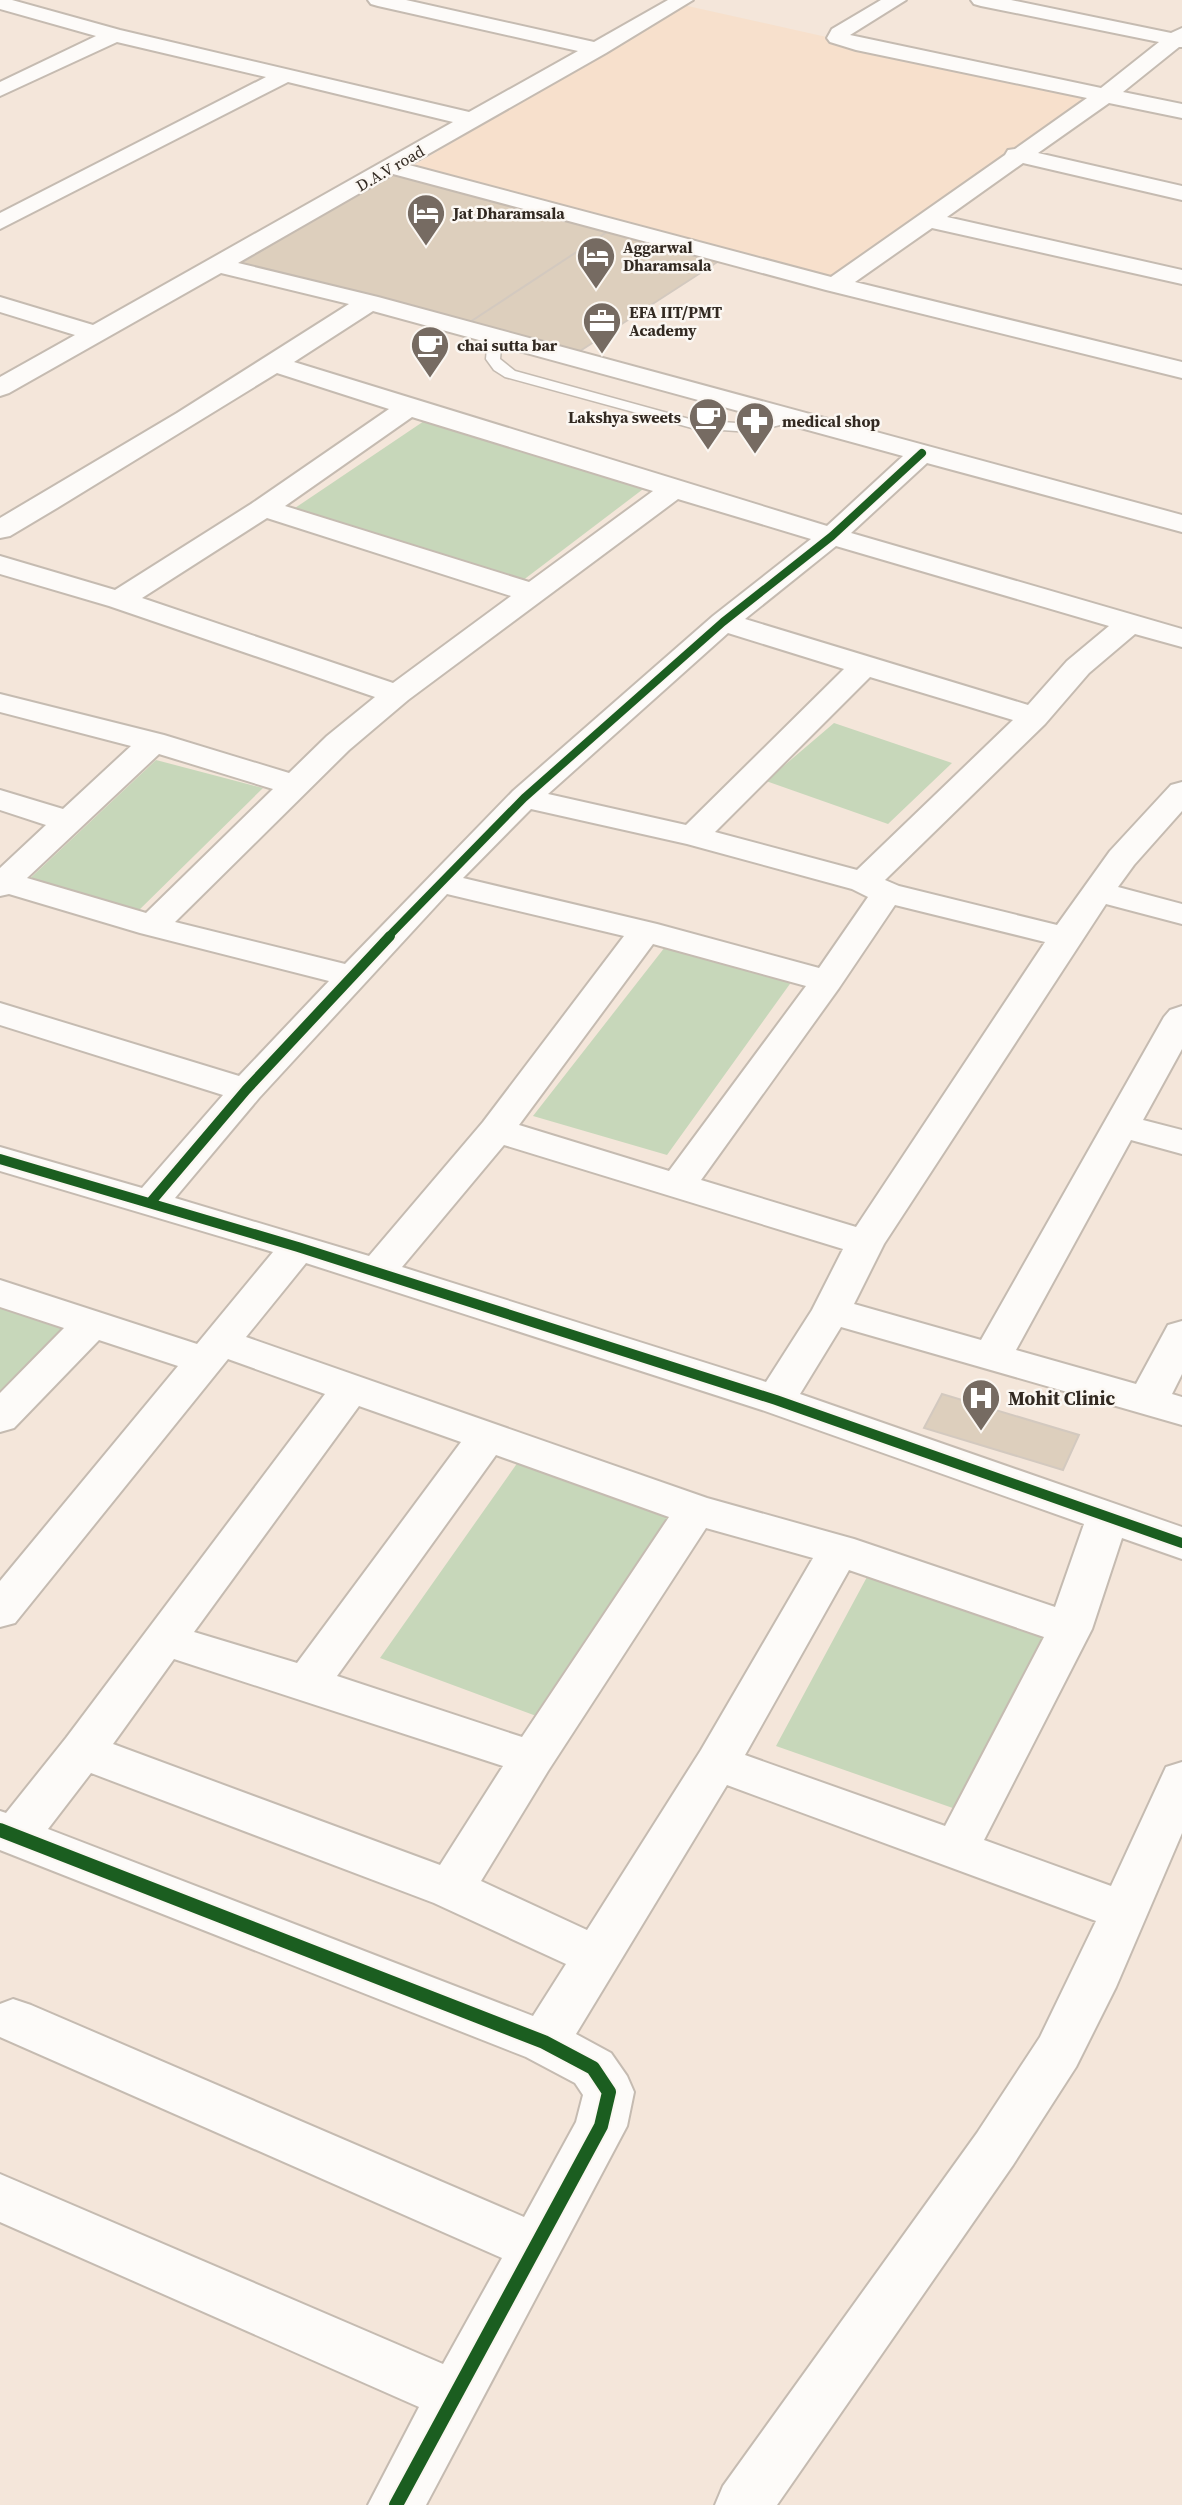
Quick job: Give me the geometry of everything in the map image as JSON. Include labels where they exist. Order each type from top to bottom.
[{"type":"street","points":[[378,0],[598,49]]},
{"type":"street","points":[[441,13],[466,0]]},
{"type":"street","name":"D.A.V road","points":[[0,388],[683,0]]},
{"type":"street","points":[[896,0],[839,33],[837,38],[863,46],[1182,111]]},
{"type":"street","points":[[981,0],[1180,38]]},
{"type":"street","points":[[0,3],[115,35],[474,120]]},
{"type":"street","points":[[0,90],[115,35]]},
{"type":"street","points":[[835,285],[1016,155],[1106,95],[1180,38]]},
{"type":"street","points":[[0,222],[284,76]]},
{"type":"street","points":[[1016,155],[1182,193]]},
{"type":"street","points":[[391,167],[835,285],[1182,370]]},
{"type":"street","points":[[929,220],[1182,277]]},
{"type":"street","points":[[219,265],[369,302],[1182,524]]},
{"type":"street","points":[[0,530],[98,473],[369,302]]},
{"type":"street","points":[[0,304],[97,334]]},
{"type":"street","points":[[275,363],[409,407],[832,536],[1182,638]]},
{"type":"street","points":[[119,600],[263,508],[409,407]]},
{"type":"street","points":[[149,1203],[246,1090],[440,882],[524,798],[723,622],[832,536],[922,453]]},
{"type":"street","points":[[152,926],[338,743],[397,694],[675,488]]},
{"type":"street","points":[[263,508],[533,593]]},
{"type":"street","points":[[0,565],[119,600],[397,694]]},
{"type":"street","points":[[723,622],[1034,718]]},
{"type":"street","points":[[678,1185],[827,981],[876,888],[1034,718],[1077,667],[1130,624]]},
{"type":"street","points":[[693,836],[864,666]]},
{"type":"street","points":[[0,703],[153,742],[294,786]]},
{"type":"street","points":[[2,884],[71,822],[153,742]]},
{"type":"street","points":[[776,1400],[831,1311],[865,1243],[1065,937],[1122,858],[1165,835],[1182,792]]},
{"type":"street","points":[[524,798],[693,836],[876,888],[1065,937]]},
{"type":"street","points":[[0,800],[71,822]]},
{"type":"street","points":[[440,882],[645,931],[827,981]]},
{"type":"street","points":[[2,884],[152,926],[352,976]]},
{"type":"street","points":[[1099,892],[1182,914]]},
{"type":"street","points":[[376,1273],[495,1130],[645,931]]},
{"type":"street","points":[[0,1014],[246,1090]]},
{"type":"street","points":[[991,1358],[1121,1126],[1178,1033]]},
{"type":"street","points":[[1121,1126],[1182,1142]]},
{"type":"street","points":[[495,1130],[865,1243]]},
{"type":"street","points":[[0,1159],[298,1247],[776,1400],[1182,1543]]},
{"type":"street","points":[[0,1611],[298,1247]]},
{"type":"street","points":[[0,1293],[91,1325],[213,1352],[350,1389],[489,1435],[696,1510],[839,1550],[1070,1629]]},
{"type":"street","points":[[831,1311],[1165,1406],[1182,1334]]},
{"type":"street","points":[[0,1418],[91,1325]]},
{"type":"street","points":[[350,1389],[82,1751],[8,1833],[544,2042],[593,2068],[609,2092],[601,2126],[396,2505]]},
{"type":"street","points":[[307,1683],[489,1435]]},
{"type":"street","points":[[451,1889],[532,1758],[696,1510]]},
{"type":"street","points":[[956,1850],[1070,1629],[1107,1518]]},
{"type":"street","points":[[544,2042],[717,1763],[839,1550]]},
{"type":"street","points":[[163,1639],[307,1683],[532,1758]]},
{"type":"street","points":[[82,1751],[451,1889],[596,1956]]},
{"type":"street","points":[[717,1763],[1125,1910]]},
{"type":"street","points":[[743,2505],[995,2149],[1044,2074],[1091,1987],[1182,1780]]},
{"type":"street","points":[[13,2020],[535,2247]]},
{"type":"street","points":[[0,2197],[456,2396]]},
{"type":"shaded area","points":[[683,5],[1097,93],[832,281],[413,166]]},
{"type":"green space","points":[[436,413],[659,477],[522,581],[292,510]]},
{"type":"green space","points":[[834,723],[952,763],[888,824],[766,781]]},
{"type":"green space","points":[[156,760],[263,788],[135,914],[25,883]]},
{"type":"green space","points":[[665,947],[792,981],[667,1155],[533,1116]]},
{"type":"green space","points":[[0,1296],[77,1321],[0,1410]]},
{"type":"green space","points":[[530,1445],[689,1499],[547,1720],[380,1658]]},
{"type":"green space","points":[[881,1551],[1062,1609],[967,1813],[776,1746]]},
{"type":"building","name":"Jat Dharamsala","points":[[392,172],[610,230],[470,322],[241,263]]},
{"type":"building","name":"Aggarwal Dharamsala","points":[[610,230],[722,259],[580,351],[470,322]]},
{"type":"building","points":[[942,1394],[1079,1435],[1063,1470],[924,1428]]},
{"type":"cycle path","points":[[150,1203],[246,1090],[440,882],[524,798],[723,622],[832,536],[922,453]]},
{"type":"cycle path","points":[[0,1159],[298,1247],[776,1400],[1182,1543]]},
{"type":"cycle path","points":[[0,1830],[544,2042],[593,2068],[609,2092],[601,2126],[396,2505]]},
{"type":"place","name":"Jat Dharamsala","points":[[426,247]]},
{"type":"place","name":"Aggarwal Dharamsala","points":[[596,290]]},
{"type":"place","name":"EFA IIT/PMT Academy","points":[[602,355]]},
{"type":"place","name":"chai sutta bar","points":[[430,379]]},
{"type":"place","name":"Lakshya sweets","points":[[708,451]]},
{"type":"place","name":"medical shop","points":[[755,455]]},
{"type":"place","name":"Mohit Clinic","points":[[981,1432]]}]
